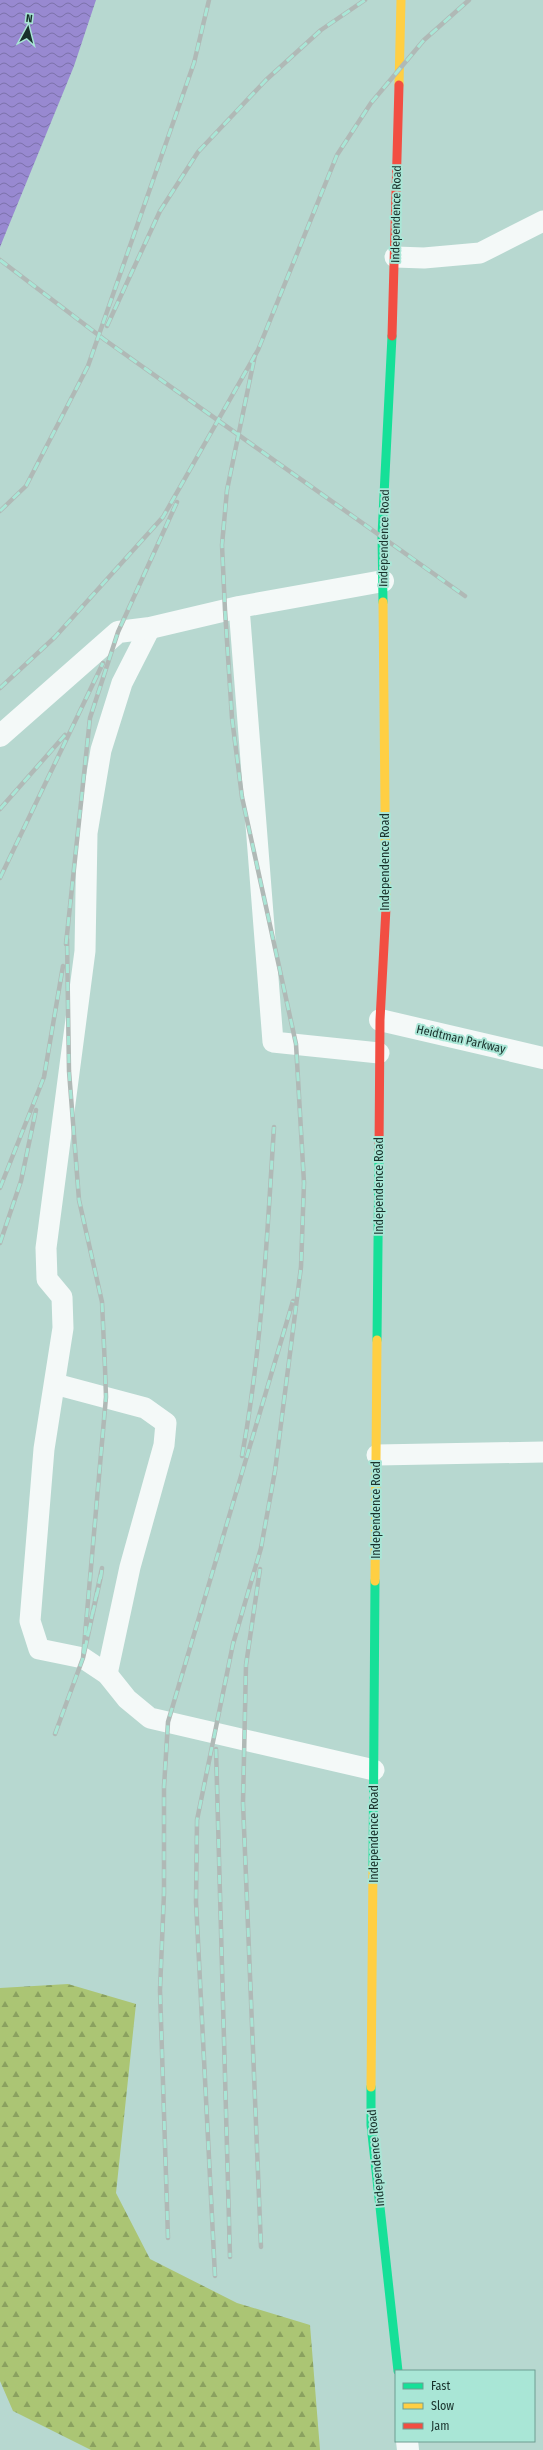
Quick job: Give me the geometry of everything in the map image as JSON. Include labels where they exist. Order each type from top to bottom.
[{"type":"street","name":"Independence Road","points":[[398,2370],[372,2125],[380,1020],[386,912],[382,535],[392,354],[401,0]]},
{"type":"street","points":[[0,736],[118,632],[150,628],[239,607],[382,581]]},
{"type":"street","name":"Heidtman Parkway","points":[[380,1020],[543,1058]]},
{"type":"lane","points":[[395,257],[424,258],[480,253],[543,221]]},
{"type":"lane","points":[[239,607],[273,1042],[380,1054]]},
{"type":"lane","points":[[150,628],[122,683],[103,743],[87,833],[85,951],[46,1248],[47,1279],[62,1297],[64,1328],[44,1450],[30,1621],[39,1649],[79,1655],[107,1674],[127,1699],[150,1718],[374,1770]]},
{"type":"lane","points":[[55,1384],[145,1408],[166,1423],[164,1445],[130,1567],[107,1674]]},
{"type":"lane","points":[[377,1455],[543,1452]]},
{"type":"green space","points":[[68,1984],[136,2004],[116,2193],[150,2259],[237,2303],[310,2325],[320,2450],[91,2450],[13,2411],[0,2381],[0,1988]]},
{"type":"water","points":[[0,0],[96,0],[74,66],[0,247]]},
{"type":"railway","points":[[0,511],[26,486],[88,366],[194,63],[209,0]]},
{"type":"railway","points":[[107,326],[160,211],[198,152],[266,80],[321,30],[365,0]]},
{"type":"railway","points":[[0,688],[55,637],[163,517],[258,350],[337,155],[371,103],[424,40],[469,0]]},
{"type":"railway","points":[[0,260],[105,340],[465,596]]},
{"type":"railway","points":[[215,2276],[196,1902],[197,1820],[233,1644],[261,1548],[275,1471],[301,1267],[304,1183],[296,1044],[242,797],[232,718],[225,610],[222,545],[227,490],[255,355]]},
{"type":"railway","points":[[66,944],[90,718],[118,632],[177,502]]},
{"type":"railway","points":[[0,878],[103,663]]},
{"type":"railway","points":[[0,809],[65,735]]},
{"type":"railway","points":[[55,1734],[83,1658],[101,1576],[102,1568],[83,1658],[106,1397],[102,1302],[79,1200],[69,1071],[67,939]]},
{"type":"railway","points":[[0,1188],[44,1077],[63,966]]},
{"type":"railway","points":[[0,1243],[21,1181],[36,1110]]},
{"type":"railway","points":[[242,1456],[249,1415],[263,1292],[274,1127]]},
{"type":"railway","points":[[168,2238],[160,1990],[164,1893],[164,1787],[168,1722],[293,1301]]},
{"type":"railway","points":[[260,1569],[246,1665],[243,1803],[261,2247]]},
{"type":"railway","points":[[216,1749],[230,2257]]},
{"type":"traffic: fast","points":[[383,602],[382,535],[392,336]]},
{"type":"traffic: fast","points":[[377,1340],[379,1150]]},
{"type":"traffic: fast","points":[[373,1867],[375,1581]]},
{"type":"traffic: fast","points":[[371,2087],[371,2125],[398,2370]]},
{"type":"traffic: slow","points":[[399,85],[401,0]]},
{"type":"traffic: slow","points":[[383,602],[386,908]]},
{"type":"traffic: slow","points":[[375,1581],[377,1340]]},
{"type":"traffic: slow","points":[[371,2087],[373,1867]]},
{"type":"traffic: jam","points":[[392,336],[399,85]]},
{"type":"traffic: jam","points":[[379,1150],[380,1020],[386,908]]}]
